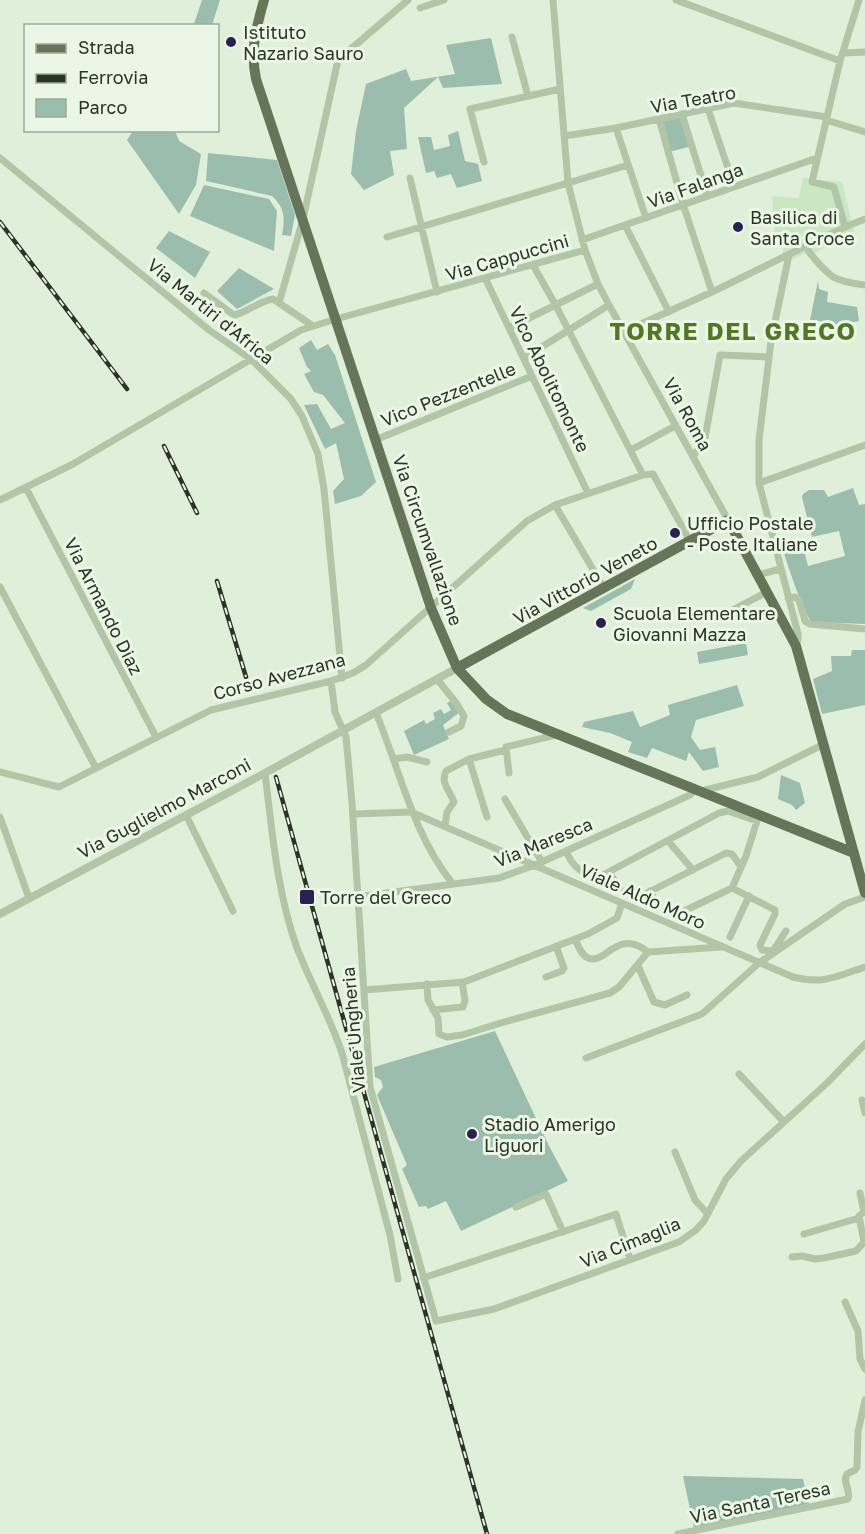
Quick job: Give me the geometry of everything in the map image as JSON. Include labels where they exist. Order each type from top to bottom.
[{"type":"main road","name":"Via Circumvallazione","points":[[264,0],[254,36],[252,52],[254,67],[431,608],[457,668],[486,699],[507,714],[758,818],[854,853]]},
{"type":"main road","name":"Via Vittorio Veneto","points":[[457,668],[728,520]]},
{"type":"main road","name":"Via Roma","points":[[728,520],[796,646],[865,895]]},
{"type":"street","points":[[279,303],[303,219],[338,60],[408,0]]},
{"type":"street","points":[[420,8],[444,0]]},
{"type":"street","name":"Via Roma","points":[[553,0],[568,183],[585,250],[598,284],[623,332],[728,520]]},
{"type":"street","points":[[676,0],[841,57],[865,52]]},
{"type":"street","points":[[845,226],[834,187],[812,183],[812,180],[841,57],[859,0]]},
{"type":"street","points":[[512,37],[528,96]]},
{"type":"street","points":[[484,162],[470,109],[560,89]]},
{"type":"street","name":"Via Teatro","points":[[564,136],[616,128],[734,103],[827,118],[865,132]]},
{"type":"street","points":[[708,109],[734,186]]},
{"type":"street","points":[[682,114],[707,195]]},
{"type":"street","points":[[659,119],[683,204],[712,292]]},
{"type":"street","points":[[616,128],[646,218]]},
{"type":"street","name":"Via Martiri d'Africa","points":[[0,158],[209,330],[252,360],[291,399],[302,416],[318,454],[324,489],[342,678]]},
{"type":"street","name":"Via Falanga","points":[[582,240],[818,158]]},
{"type":"street","points":[[387,237],[628,165]]},
{"type":"street","points":[[410,177],[437,292]]},
{"type":"street","points":[[623,332],[807,247],[845,226],[865,219]]},
{"type":"street","points":[[625,225],[669,312]]},
{"type":"street","points":[[807,247],[808,252],[833,278],[842,282],[865,285]]},
{"type":"street","name":"Via Cappuccini","points":[[0,500],[73,464],[301,330],[585,250]]},
{"type":"street","points":[[789,255],[770,357],[759,440],[759,483],[798,634],[796,646]]},
{"type":"street","name":"Vico Abolitomonte","points":[[533,265],[643,475]]},
{"type":"street","name":"Vico Abolitomonte","points":[[484,278],[588,493]]},
{"type":"street","points":[[509,328],[598,284]]},
{"type":"street","points":[[204,293],[234,315],[273,299],[313,326]]},
{"type":"street","points":[[524,358],[567,329],[609,305]]},
{"type":"street","points":[[693,457],[705,438],[720,355],[770,357]]},
{"type":"street","name":"Vico Pezzentelle","points":[[375,440],[532,376]]},
{"type":"street","points":[[631,450],[675,426]]},
{"type":"street","points":[[759,483],[865,446]]},
{"type":"street","points":[[643,475],[652,474],[690,541]]},
{"type":"street","name":"Corso Avezzana","points":[[0,772],[59,787],[211,710],[342,678],[366,665],[527,521],[555,505],[643,475]]},
{"type":"street","name":"Via Armando Diaz","points":[[26,488],[156,737]]},
{"type":"street","points":[[555,505],[604,588]]},
{"type":"street","points":[[758,575],[780,569]]},
{"type":"street","points":[[0,587],[96,768]]},
{"type":"street","points":[[729,612],[766,592]]},
{"type":"street","points":[[788,598],[795,597],[799,600],[805,621],[810,624],[865,629]]},
{"type":"street","name":"Via Guglielmo Marconi","points":[[0,914],[457,668]]},
{"type":"street","points":[[437,679],[464,716],[463,724],[449,732]]},
{"type":"street","points":[[331,681],[334,712],[342,730]]},
{"type":"street","points":[[376,713],[411,812],[453,884]]},
{"type":"street","name":"Viale Ungheria","points":[[342,730],[346,737],[353,814],[370,1087],[436,1321]]},
{"type":"street","points":[[445,826],[447,812],[454,802],[445,786],[444,774],[453,766],[469,759],[505,750],[510,745],[557,734]]},
{"type":"street","name":"Via Maresca","points":[[357,897],[499,878],[539,863],[697,791],[758,777],[824,744]]},
{"type":"street","points":[[505,750],[509,773]]},
{"type":"street","points":[[394,759],[407,757],[427,762]]},
{"type":"street","points":[[469,759],[487,817]]},
{"type":"street","points":[[265,773],[273,844],[283,896],[297,947],[342,1053],[390,1235],[398,1279]]},
{"type":"street","points":[[505,799],[539,863]]},
{"type":"street","points":[[566,851],[571,862],[587,874],[601,876],[668,841],[704,819],[725,811],[758,818],[732,888],[678,914]]},
{"type":"street","points":[[353,814],[411,812]]},
{"type":"street","name":"Viale Aldo Moro","points":[[411,812],[539,863],[622,903],[779,972],[808,981],[822,981],[865,967]]},
{"type":"street","points":[[186,814],[233,911]]},
{"type":"street","points":[[0,818],[29,898]]},
{"type":"street","points":[[668,841],[693,870]]},
{"type":"street","points":[[639,897],[729,853],[739,864]]},
{"type":"street","points":[[609,872],[620,889]]},
{"type":"street","points":[[732,888],[773,908],[776,912],[760,945],[762,950],[773,951],[786,931]]},
{"type":"street","points":[[650,891],[657,905]]},
{"type":"street","points":[[586,1058],[702,1014],[759,963],[845,904],[865,895]]},
{"type":"street","points":[[730,937],[748,896]]},
{"type":"street","points":[[364,990],[462,982],[575,939],[617,918],[622,903]]},
{"type":"street","points":[[575,939],[582,953],[591,959],[626,943],[648,952],[724,947]]},
{"type":"street","points":[[546,977],[564,968],[556,946]]},
{"type":"street","points":[[427,984],[428,1000],[438,1017],[439,1034],[447,1037],[462,1035],[610,993],[619,987],[648,952]]},
{"type":"street","points":[[638,966],[654,1002],[665,1005],[687,995]]},
{"type":"street","points":[[433,1010],[463,1007],[465,1000],[462,982]]},
{"type":"street","name":"Via Cimaglia","points":[[436,1321],[494,1309],[679,1242],[696,1230],[726,1179],[741,1161],[827,1083],[865,1044]]},
{"type":"street","points":[[739,1074],[784,1122]]},
{"type":"street","points":[[862,1100],[865,1113]]},
{"type":"street","points":[[675,1152],[695,1200],[707,1213]]},
{"type":"street","points":[[792,1257],[802,1256],[815,1259],[856,1251],[864,1242],[860,1193]]},
{"type":"street","points":[[516,1207],[546,1194],[562,1232]]},
{"type":"street","points":[[423,1278],[616,1214],[630,1259]]},
{"type":"street","points":[[804,1234],[863,1214]]},
{"type":"street","points":[[845,1302],[858,1331],[860,1359],[865,1368]]},
{"type":"street","name":"Via Santa Teresa","points":[[678,1534],[848,1499],[845,1478],[857,1467],[858,1432],[865,1400]]},
{"type":"green space","points":[[202,0],[220,0],[212,24],[194,24]]},
{"type":"green space","points":[[491,38],[502,84],[443,88],[438,77],[404,108],[407,149],[390,151],[394,175],[364,190],[351,174],[356,131],[366,84],[406,69],[411,81],[455,74],[446,45]]},
{"type":"green space","points":[[682,114],[692,146],[669,152],[659,119]]},
{"type":"green space","points":[[458,131],[465,161],[478,164],[482,181],[457,188],[451,174],[437,178],[434,171],[426,173],[418,137],[431,137],[434,150],[450,146],[448,135]]},
{"type":"green space","points":[[132,132],[175,132],[179,141],[201,154],[196,185],[179,214],[127,140]]},
{"type":"green space","points":[[208,153],[277,160],[295,215],[291,236],[282,235],[283,214],[272,196],[206,181]]},
{"type":"green space","points":[[204,185],[269,199],[277,211],[274,251],[190,216]]},
{"type":"green space","points":[[169,231],[210,252],[195,278],[156,248]]},
{"type":"green space","points":[[239,268],[274,289],[237,309],[217,291]]},
{"type":"green space","points":[[818,281],[819,289],[828,292],[827,302],[857,307],[859,321],[833,327],[832,323],[810,320]]},
{"type":"green space","points":[[311,340],[317,350],[328,344],[335,355],[376,482],[361,496],[335,504],[333,491],[344,479],[336,443],[325,449],[304,405],[317,404],[331,429],[345,423],[323,395],[314,392],[304,374],[311,371],[299,348]]},
{"type":"green space","points":[[853,488],[859,505],[865,504],[865,624],[812,622],[800,599],[782,547],[802,542],[808,566],[845,556],[839,531],[812,537],[802,497],[809,490],[824,490],[828,497]]},
{"type":"green space","points":[[635,579],[631,589],[591,611],[583,608]]},
{"type":"green space","points":[[746,643],[748,655],[699,664],[697,652]]},
{"type":"green space","points":[[852,650],[865,650],[865,705],[822,714],[813,679],[832,671],[831,656],[851,656]]},
{"type":"green space","points":[[737,685],[744,706],[696,720],[691,737],[700,750],[715,747],[719,767],[703,771],[689,752],[686,761],[652,748],[647,758],[628,752],[632,742],[610,733],[582,727],[584,722],[633,711],[640,727],[670,715],[668,705]]},
{"type":"green space","points":[[450,701],[460,712],[443,725],[449,739],[414,755],[404,731],[424,720],[426,724],[435,719],[433,713],[441,709],[444,714],[451,710],[447,703]]},
{"type":"green space","points":[[781,775],[800,783],[805,803],[796,810],[792,805],[778,799]]},
{"type":"green space","name":"Stadio Amerigo Liguori","points":[[495,1031],[568,1181],[461,1231],[446,1201],[428,1209],[426,1206],[419,1207],[402,1169],[407,1165],[377,1095],[383,1087],[381,1080],[375,1077],[374,1067]]},
{"type":"green space","points":[[683,1476],[803,1479],[809,1504],[694,1528]]},
{"type":"shaded area","points":[[803,178],[842,182],[854,232],[813,254],[808,252],[785,263],[782,255],[783,248],[776,247],[772,196],[799,198]]},
{"type":"railway","points":[[0,222],[127,389]]},
{"type":"railway","points":[[164,446],[197,513]]},
{"type":"railway","points":[[217,581],[246,677]]},
{"type":"railway","points":[[276,777],[487,1534]]},
{"type":"place","name":"Istituto Nazario Sauro","points":[[231,42]]},
{"type":"place","name":"Basilica di Santa Croce","points":[[738,227]]},
{"type":"place","name":"Ufficio Postale - Poste Italiane","points":[[675,533]]},
{"type":"place","name":"Scuola Elementare Giovanni Mazza","points":[[601,623]]},
{"type":"place","name":"Torre del Greco","points":[[307,897]]},
{"type":"place","name":"Stadio Amerigo Liguori","points":[[472,1134]]},
{"type":"district","name":"TORRE DEL GRECO","points":[[733,330]]}]
